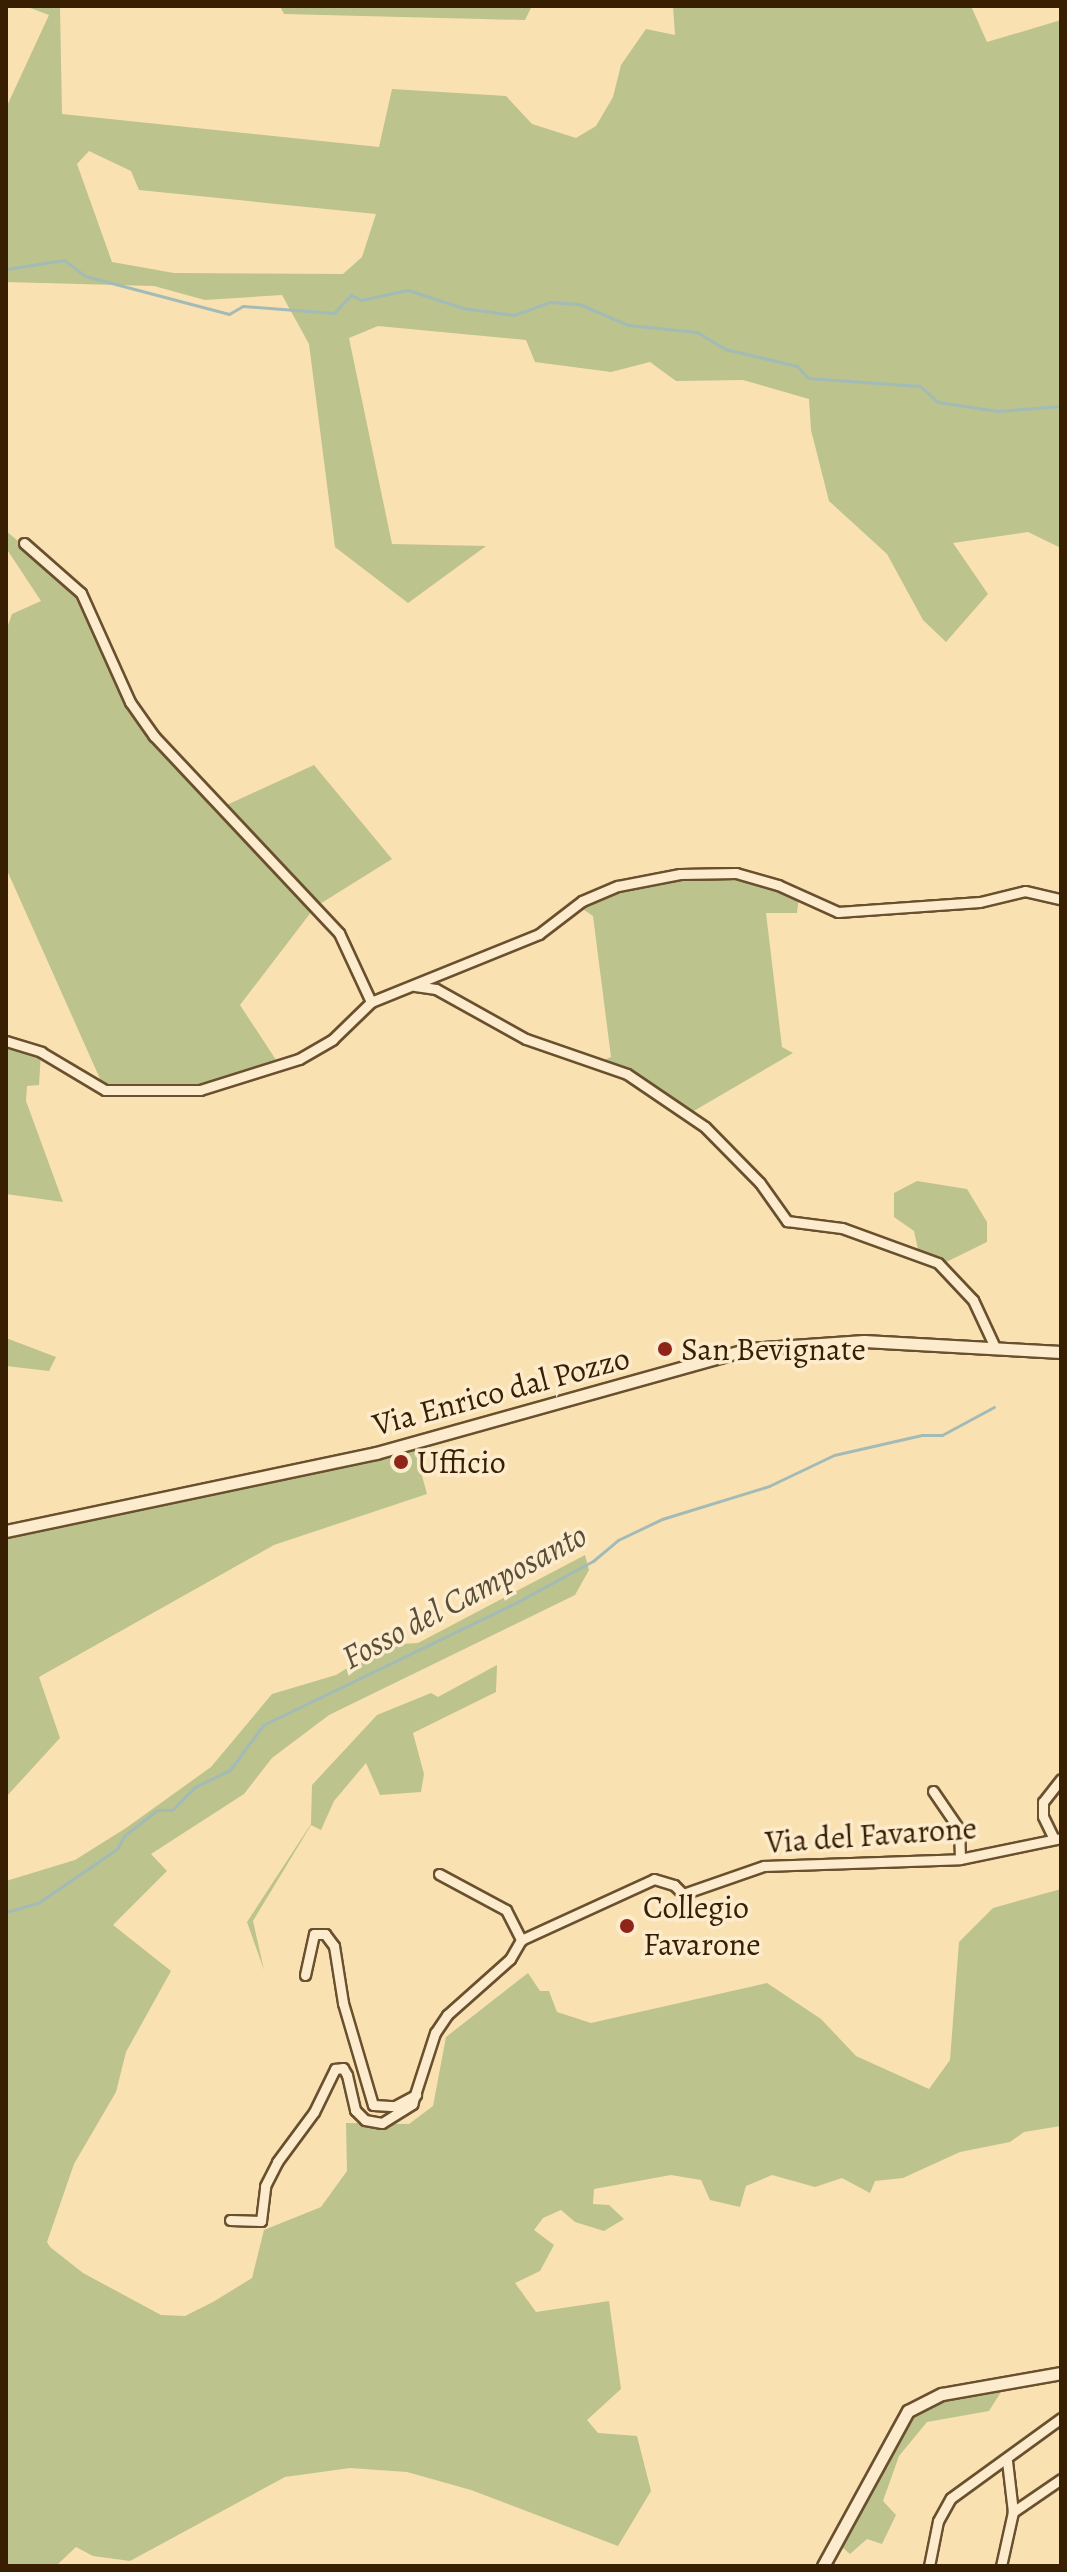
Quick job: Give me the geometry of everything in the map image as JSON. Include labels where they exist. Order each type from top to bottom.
[{"type":"street","points":[[24,543],[81,593],[130,702],[154,736],[339,933],[371,1002]]},
{"type":"street","points":[[6,1041],[41,1052],[105,1090],[200,1090],[299,1059],[333,1039],[371,1002],[539,934],[582,901],[618,886],[680,874],[736,873],[778,885],[838,912],[980,902],[1025,891],[1061,899]]},
{"type":"street","points":[[413,985],[436,989],[526,1039],[627,1074],[705,1127],[760,1183],[787,1221],[842,1228],[938,1263],[973,1300],[994,1345]]},
{"type":"street","name":"Via Enrico dal Pozzo","points":[[6,1531],[376,1453],[749,1349],[827,1341],[994,1345],[1061,1352]]},
{"type":"street","name":"Via del Favarone","points":[[416,2095],[435,2033],[447,2015],[510,1959],[521,1940],[654,1879],[674,1885],[683,1894],[764,1866],[960,1859],[1057,1839],[1043,1816],[1043,1802],[1061,1779]]},
{"type":"street","points":[[933,1791],[959,1829],[960,1859]]},
{"type":"street","points":[[439,1874],[506,1910],[521,1940]]},
{"type":"street","points":[[305,1975],[314,1934],[325,1934],[334,1946],[343,2003],[373,2105],[395,2106],[416,2095]]},
{"type":"street","points":[[230,2220],[261,2221],[265,2186],[277,2162],[314,2112],[335,2069],[343,2068],[355,2110],[365,2120],[390,2119],[412,2104],[416,2095]]},
{"type":"street","points":[[823,2566],[908,2411],[942,2394],[1061,2373]]},
{"type":"street","points":[[929,2566],[938,2521],[951,2498],[1007,2461],[1061,2418]]},
{"type":"street","points":[[1001,2566],[1013,2512],[1007,2461]]},
{"type":"street","points":[[1013,2512],[1061,2479]]},
{"type":"green space","points":[[25,6],[60,6],[62,114],[379,147],[392,89],[506,96],[532,124],[576,138],[596,126],[613,97],[621,65],[646,29],[675,35],[673,6],[971,6],[987,42],[1061,20],[1061,548],[1028,532],[953,543],[988,594],[946,642],[923,620],[887,554],[829,501],[811,430],[809,399],[743,380],[676,381],[650,362],[611,372],[535,362],[526,340],[378,326],[349,338],[392,544],[486,546],[408,603],[335,547],[309,344],[282,295],[205,300],[154,286],[6,282],[6,108],[49,15]],"holes":[[[89,151],[131,171],[139,190],[376,214],[362,257],[343,274],[174,273],[112,262],[77,164]]]},
{"type":"green space","points":[[280,6],[532,6],[525,20],[284,14]]},
{"type":"green space","points":[[6,531],[81,593],[130,702],[218,809],[314,765],[392,859],[315,907],[240,1005],[280,1066],[224,1086],[105,1090],[6,868],[6,631],[12,614],[41,601],[6,548]]},
{"type":"green space","points":[[736,873],[799,895],[797,913],[766,913],[782,1047],[793,1053],[692,1112],[598,1063],[611,1057],[593,916],[577,905],[618,886],[680,874]]},
{"type":"green space","points":[[6,1041],[41,1052],[39,1085],[27,1086],[26,1101],[63,1202],[6,1194]]},
{"type":"green space","points":[[917,1181],[967,1189],[987,1222],[987,1242],[940,1265],[919,1254],[914,1231],[894,1217],[894,1193]]},
{"type":"green space","points":[[6,1338],[56,1357],[49,1371],[6,1366]]},
{"type":"green space","points":[[415,1450],[427,1494],[274,1545],[39,1677],[60,1738],[6,1797],[6,1538]]},
{"type":"green space","points":[[585,1555],[589,1570],[575,1595],[329,1715],[272,1758],[244,1794],[151,1854],[167,1871],[113,1925],[171,1971],[126,2052],[116,2092],[74,2164],[47,2242],[50,2247],[83,2273],[161,2315],[185,2316],[213,2302],[252,2278],[264,2230],[321,2207],[347,2171],[346,2123],[409,2124],[433,2106],[446,2037],[528,1973],[540,1991],[549,1991],[557,2012],[591,2023],[767,1983],[821,2019],[856,2056],[929,2089],[950,2060],[959,1942],[993,1908],[1061,1889],[1061,2126],[1024,2132],[1010,2142],[960,2152],[903,2178],[875,2181],[870,2193],[842,2178],[815,2187],[772,2175],[746,2186],[740,2207],[710,2200],[701,2180],[671,2175],[594,2189],[593,2204],[609,2205],[624,2219],[604,2231],[575,2222],[561,2210],[543,2218],[534,2230],[554,2245],[540,2271],[515,2283],[536,2312],[609,2301],[621,2389],[587,2420],[598,2433],[637,2436],[651,2491],[618,2546],[471,2490],[407,2472],[350,2468],[285,2477],[130,2561],[93,2556],[76,2547],[57,2565],[6,2566],[6,1881],[75,1860],[126,1828],[211,1767],[272,1694],[336,1675],[385,1645],[418,1643]]},
{"type":"green space","points":[[497,1665],[496,1692],[413,1733],[424,1774],[421,1792],[380,1795],[366,1763],[334,1801],[321,1830],[311,1825],[253,1921],[264,1970],[247,1922],[311,1824],[312,1785],[377,1715],[431,1693],[438,1697]]},
{"type":"green space","points":[[1001,2392],[989,2411],[927,2422],[899,2456],[883,2501],[896,2515],[882,2544],[867,2539],[850,2554],[842,2547],[915,2412],[934,2401]]},
{"type":"waterway","points":[[6,269],[64,260],[85,276],[229,314],[243,306],[334,313],[351,295],[361,300],[408,290],[463,308],[514,315],[550,302],[579,304],[628,325],[697,332],[725,349],[797,366],[808,378],[920,386],[938,402],[997,411],[1061,406]]},
{"type":"waterway","name":"Fosso del Camposanto","points":[[6,1912],[38,1903],[117,1849],[124,1836],[157,1810],[172,1810],[195,1787],[230,1770],[263,1725],[519,1601],[593,1561],[618,1540],[662,1519],[769,1486],[834,1455],[922,1435],[942,1435],[994,1407]]},
{"type":"place","name":"San Bevignate","points":[[665,1349]]},
{"type":"place","name":"Ufficio","points":[[401,1462]]},
{"type":"place","name":"Collegio Favarone","points":[[627,1926]]}]
